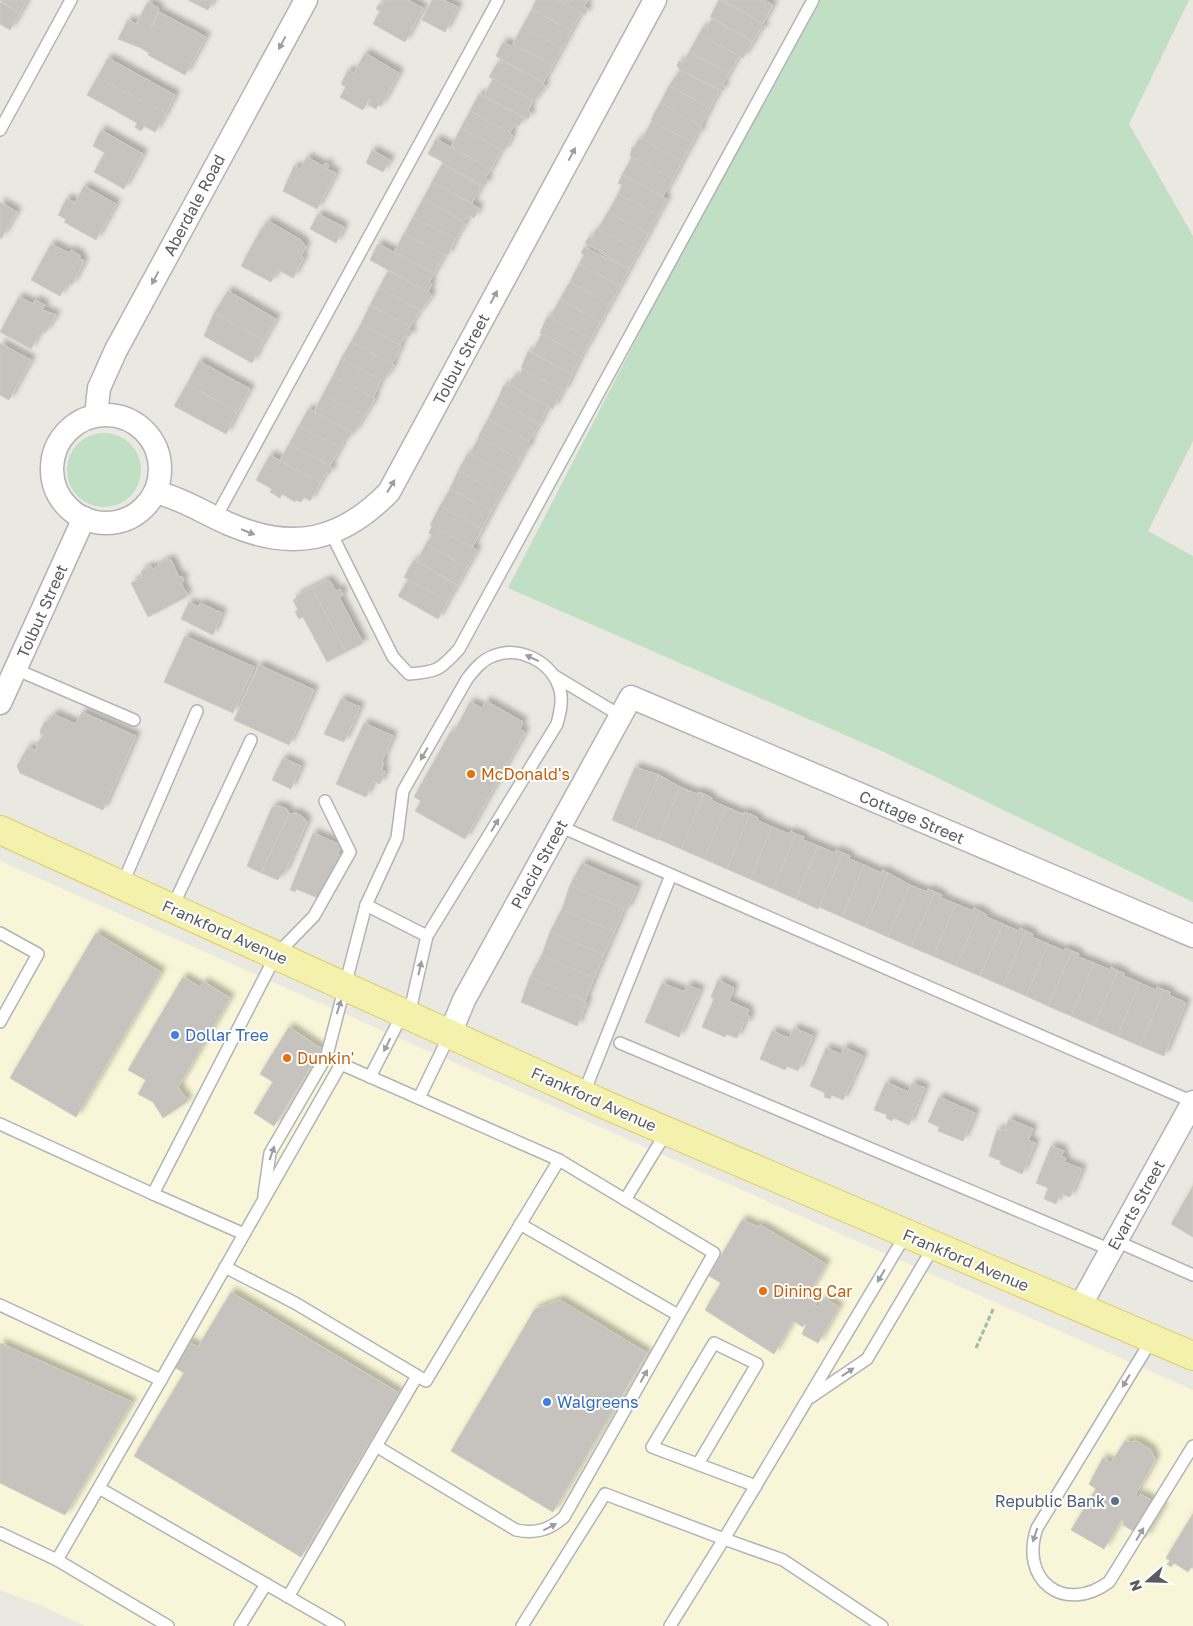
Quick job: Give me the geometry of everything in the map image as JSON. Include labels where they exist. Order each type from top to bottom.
[{"type":"main road","name":"Frankford Avenue","points":[[0,830],[583,1095],[1193,1356]]},
{"type":"street","name":"Aberdale Road","points":[[96,415],[99,388],[116,350],[306,0]]},
{"type":"street","name":"Tolbut Street","points":[[156,492],[177,497],[216,518],[259,536],[295,540],[331,533],[358,520],[389,492],[655,0]]},
{"type":"street","points":[[96,415],[126,417],[149,435],[160,462],[156,492],[143,509],[125,520],[104,523],[84,518],[68,507],[56,491],[52,472],[54,452],[63,435],[78,422],[96,415]]},
{"type":"street","name":"Tolbut Street","points":[[0,703],[84,518]]},
{"type":"street","name":"Placid Street","points":[[450,1034],[464,1000],[626,706]]},
{"type":"street","name":"Cottage Street","points":[[626,706],[1193,936]]},
{"type":"street","name":"Evarts Street","points":[[1079,1308],[1193,1102]]},
{"type":"lane","points":[[0,130],[71,0]]},
{"type":"lane","points":[[216,518],[498,0]]},
{"type":"lane","points":[[331,533],[393,658],[409,674],[441,668],[459,649],[813,0]]},
{"type":"lane","points":[[263,1200],[270,1153],[327,1055],[335,1017],[346,987],[366,905],[397,838],[403,791],[467,679],[478,665],[492,656],[509,652],[526,654],[541,662],[553,674],[626,706]]},
{"type":"lane","points":[[16,668],[134,720]]},
{"type":"lane","points":[[370,1077],[406,1014],[428,936],[557,724],[561,699],[560,690],[553,674]]},
{"type":"lane","points":[[122,885],[197,711]]},
{"type":"lane","points":[[172,908],[251,740]]},
{"type":"lane","points":[[153,1194],[276,955],[314,916],[350,852],[325,801]]},
{"type":"lane","points":[[559,826],[1193,1102]]},
{"type":"lane","points":[[583,1095],[671,875]]},
{"type":"lane","points":[[366,905],[428,936]]},
{"type":"lane","points":[[0,933],[38,954],[0,1022]]},
{"type":"lane","points":[[418,1098],[450,1034]]},
{"type":"lane","points":[[620,1042],[1114,1245],[1193,1275]]},
{"type":"lane","points":[[57,1560],[341,1064],[559,1160],[714,1253],[564,1517],[554,1526],[542,1531],[516,1530],[376,1446]]},
{"type":"lane","points":[[0,1124],[244,1234]]},
{"type":"lane","points":[[625,1200],[667,1131]]},
{"type":"lane","points":[[225,1267],[295,1303],[426,1381],[559,1160]]},
{"type":"lane","points":[[520,1224],[678,1316]]},
{"type":"lane","points":[[670,1626],[906,1234]]},
{"type":"lane","points":[[808,1399],[867,1359],[934,1246]]},
{"type":"lane","points":[[0,1305],[161,1380]]},
{"type":"lane","points":[[1152,1339],[1037,1528],[1032,1542],[1032,1556],[1036,1570],[1044,1582],[1056,1591],[1069,1595],[1083,1596],[1097,1591],[1109,1582],[1193,1446]]},
{"type":"lane","points":[[698,1464],[757,1364],[714,1343],[652,1446],[698,1464],[756,1486]]},
{"type":"lane","points":[[288,1597],[417,1376]]},
{"type":"lane","points":[[99,1488],[339,1626]]},
{"type":"lane","points":[[522,1626],[605,1494],[783,1560],[882,1626]]},
{"type":"lane","points":[[0,1533],[57,1560],[168,1626]]},
{"type":"lane","points":[[240,1626],[266,1584]]},
{"type":"path","points":[[976,1348],[994,1306]]},
{"type":"shaded area","points":[[0,861],[1193,1390],[1193,1626],[85,1626],[42,1606],[0,1590]]},
{"type":"green space","points":[[811,0],[1189,0],[1129,124],[1193,236],[1193,441],[1148,531],[1193,556],[1193,902],[884,752],[508,588]]},
{"type":"green space","points":[[104,433],[118,436],[130,444],[138,456],[141,470],[138,484],[130,496],[118,504],[104,507],[90,504],[78,496],[70,484],[67,470],[70,456],[78,444],[90,436]]},
{"type":"building","points":[[0,0],[27,0],[20,13]]},
{"type":"building","points":[[188,0],[213,0],[208,10]]},
{"type":"building","points":[[386,0],[408,0],[423,8],[405,42],[373,24],[380,11],[376,9],[379,4],[382,6]]},
{"type":"building","points":[[432,0],[443,0],[458,7],[445,32],[422,20]]},
{"type":"building","points":[[536,0],[558,0],[581,13],[571,31],[532,9]]},
{"type":"building","points":[[558,0],[588,0],[584,7],[588,9],[585,15]]},
{"type":"building","points":[[719,0],[763,23],[761,26],[765,28],[763,31],[760,29],[753,42],[710,17]]},
{"type":"building","points":[[723,0],[765,0],[773,5],[763,23]]},
{"type":"building","points":[[0,2],[20,13],[10,30],[0,24]]},
{"type":"building","points":[[148,2],[159,8],[151,28],[159,12],[206,37],[185,75],[148,55],[149,53],[141,48],[118,39],[128,20],[136,24]]},
{"type":"building","points":[[532,9],[571,31],[562,48],[522,27]]},
{"type":"building","points":[[712,19],[753,42],[743,58],[699,34],[703,27],[706,29]]},
{"type":"building","points":[[522,27],[562,48],[553,65],[513,44]]},
{"type":"building","points":[[699,34],[739,56],[729,73],[689,52]]},
{"type":"building","points":[[503,42],[511,46],[513,44],[553,65],[543,83],[496,56]]},
{"type":"building","points":[[689,52],[729,73],[722,86],[725,88],[723,91],[680,70],[677,66],[679,61],[683,63]]},
{"type":"building","points":[[365,53],[399,73],[381,106],[378,105],[376,109],[368,105],[371,100],[369,99],[363,110],[340,97],[346,87],[341,84],[348,70],[354,73]]},
{"type":"building","points":[[108,58],[175,95],[166,113],[97,78]]},
{"type":"building","points":[[503,61],[543,83],[545,87],[534,101],[489,77],[498,62],[501,64]]},
{"type":"building","points":[[680,70],[719,91],[710,108],[669,86]]},
{"type":"building","points":[[97,78],[166,113],[155,132],[144,126],[141,131],[135,127],[137,123],[87,95]]},
{"type":"building","points":[[493,79],[533,101],[528,111],[531,113],[528,119],[484,96]]},
{"type":"building","points":[[669,86],[710,108],[701,126],[660,103]]},
{"type":"building","points":[[479,94],[524,118],[519,126],[515,124],[510,133],[470,111]]},
{"type":"building","points":[[660,103],[701,126],[700,134],[697,133],[692,143],[651,120]]},
{"type":"building","points":[[470,111],[510,133],[512,136],[504,151],[461,128]]},
{"type":"building","points":[[652,121],[692,143],[682,161],[642,139]]},
{"type":"building","points":[[461,128],[501,150],[491,169],[451,147]]},
{"type":"building","points":[[101,130],[143,154],[124,189],[94,172],[105,153],[93,146]]},
{"type":"building","points":[[436,139],[491,169],[485,179],[488,180],[485,186],[442,164],[443,162],[428,154]]},
{"type":"building","points":[[642,139],[682,161],[673,179],[630,156],[632,147],[634,148],[638,140]]},
{"type":"building","points":[[372,150],[390,160],[383,172],[366,163]]},
{"type":"building","points":[[307,157],[323,166],[325,163],[329,165],[327,169],[336,173],[317,209],[283,191],[294,166],[300,169]]},
{"type":"building","points":[[632,157],[673,179],[663,196],[622,175]]},
{"type":"building","points":[[442,164],[481,186],[472,203],[432,182]]},
{"type":"building","points":[[622,175],[667,199],[658,215],[618,194],[622,185],[618,183]]},
{"type":"building","points":[[432,182],[479,208],[474,218],[469,215],[463,221],[423,199]]},
{"type":"building","points":[[84,186],[116,204],[96,240],[64,222],[66,219],[58,215],[67,198],[75,203]]},
{"type":"building","points":[[618,194],[658,215],[648,234],[608,212]]},
{"type":"building","points":[[423,199],[464,222],[465,224],[455,239],[413,217]]},
{"type":"building","points":[[0,202],[17,212],[1,239],[0,238]]},
{"type":"building","points":[[608,212],[648,234],[639,251],[598,229]]},
{"type":"building","points":[[318,214],[344,227],[336,243],[310,229]]},
{"type":"building","points":[[413,217],[455,239],[448,255],[444,255],[404,234]]},
{"type":"building","points":[[268,221],[301,240],[306,247],[301,256],[304,258],[293,278],[278,270],[271,282],[241,266],[260,231]]},
{"type":"building","points":[[597,228],[639,251],[629,269],[585,243],[589,237],[591,239]]},
{"type":"building","points":[[404,234],[444,255],[434,273],[394,252]]},
{"type":"building","points":[[51,244],[69,253],[71,250],[81,256],[79,258],[84,261],[72,285],[68,283],[60,296],[31,280]]},
{"type":"building","points":[[378,244],[434,273],[429,283],[432,284],[428,292],[370,260]]},
{"type":"building","points":[[584,247],[629,269],[620,286],[579,264],[584,255],[581,253]]},
{"type":"building","points":[[579,264],[620,286],[610,304],[570,282]]},
{"type":"building","points":[[388,271],[430,293],[431,296],[421,311],[379,288]]},
{"type":"building","points":[[570,282],[610,304],[600,322],[560,299]]},
{"type":"building","points":[[379,288],[420,310],[410,327],[370,305]]},
{"type":"building","points":[[228,291],[276,319],[264,340],[214,313]]},
{"type":"building","points":[[19,297],[33,304],[35,300],[45,305],[42,310],[56,315],[46,332],[43,331],[40,336],[38,335],[31,349],[0,332]]},
{"type":"building","points":[[560,299],[600,322],[591,339],[550,317]]},
{"type":"building","points":[[370,305],[410,327],[409,330],[412,332],[409,337],[406,335],[400,345],[361,324]]},
{"type":"building","points":[[214,313],[264,340],[252,363],[204,336]]},
{"type":"building","points":[[547,317],[591,339],[581,356],[540,333]]},
{"type":"building","points":[[361,324],[401,346],[392,364],[351,342]]},
{"type":"building","points":[[542,334],[581,356],[572,374],[532,352]]},
{"type":"building","points":[[351,342],[394,365],[383,381],[341,359]]},
{"type":"building","points":[[0,343],[31,360],[9,400],[0,395]]},
{"type":"building","points":[[528,351],[572,374],[565,390],[562,391],[521,368]]},
{"type":"building","points":[[341,359],[381,380],[373,398],[333,376]]},
{"type":"building","points":[[199,361],[250,389],[237,412],[187,384]]},
{"type":"building","points":[[523,369],[562,391],[553,409],[509,385],[513,377],[517,379]]},
{"type":"building","points":[[333,376],[375,399],[364,416],[323,394]]},
{"type":"building","points":[[187,384],[237,412],[226,434],[174,406]]},
{"type":"building","points":[[504,385],[509,385],[548,407],[539,424],[497,401]]},
{"type":"building","points":[[323,394],[364,416],[354,433],[314,412]]},
{"type":"building","points":[[497,401],[539,424],[529,442],[488,419]]},
{"type":"building","points":[[308,409],[352,432],[348,439],[345,438],[340,448],[299,426]]},
{"type":"building","points":[[488,419],[529,442],[530,446],[528,449],[526,448],[520,459],[478,437]]},
{"type":"building","points":[[299,426],[340,448],[330,466],[289,444]]},
{"type":"building","points":[[479,437],[520,459],[511,476],[470,454]]},
{"type":"building","points":[[289,444],[330,466],[332,469],[330,474],[326,472],[320,483],[280,460]]},
{"type":"building","points":[[468,453],[511,476],[501,494],[458,471]]},
{"type":"building","points":[[270,455],[320,483],[310,501],[304,497],[301,502],[296,500],[295,502],[282,494],[280,498],[270,492],[272,489],[256,480]]},
{"type":"building","points":[[458,471],[501,494],[491,511],[450,489]]},
{"type":"building","points":[[450,489],[491,511],[482,529],[440,506]]},
{"type":"building","points":[[440,506],[482,529],[472,548],[430,525]]},
{"type":"building","points":[[432,526],[477,550],[467,567],[426,544],[432,535],[429,533]]},
{"type":"building","points":[[426,544],[467,567],[457,585],[417,561]]},
{"type":"building","points":[[167,560],[171,560],[179,577],[182,576],[184,581],[181,583],[188,596],[148,617],[131,583],[143,577],[141,571],[151,566],[153,569]]},
{"type":"building","points":[[414,560],[457,585],[447,602],[404,577]]},
{"type":"building","points":[[408,580],[447,602],[438,619],[398,596]]},
{"type":"building","points":[[325,581],[330,581],[336,591],[340,589],[343,595],[339,597],[363,643],[346,652],[312,588]]},
{"type":"building","points":[[312,588],[346,652],[327,662],[303,617],[299,619],[295,612],[298,610],[293,600],[297,598],[296,596]]},
{"type":"building","points":[[189,602],[199,607],[200,603],[222,613],[213,635],[181,619]]},
{"type":"building","points":[[185,636],[254,667],[233,713],[164,682]]},
{"type":"building","points":[[259,665],[314,690],[289,745],[234,720]]},
{"type":"building","points":[[341,699],[360,707],[344,742],[324,734]]},
{"type":"building","points":[[486,701],[523,722],[520,729],[525,732],[465,839],[415,811],[421,801],[414,797],[451,731],[454,732],[470,702],[480,707],[481,710]]},
{"type":"building","points":[[82,712],[136,736],[103,810],[20,773],[17,766],[28,747],[37,751],[37,743],[44,735],[41,735],[40,730],[45,722],[51,719],[53,714],[76,724]]},
{"type":"building","points":[[364,723],[393,736],[382,761],[384,762],[381,770],[385,771],[380,784],[373,781],[366,797],[336,784]]},
{"type":"building","points":[[283,758],[301,766],[291,789],[272,780]]},
{"type":"building","points":[[635,767],[659,775],[635,830],[612,820]]},
{"type":"building","points":[[659,775],[680,787],[658,840],[635,830]]},
{"type":"building","points":[[680,787],[697,794],[698,792],[704,794],[681,849],[658,839]]},
{"type":"building","points":[[704,794],[712,798],[711,800],[726,807],[704,859],[681,849]]},
{"type":"building","points":[[280,806],[287,809],[289,814],[261,873],[247,866],[272,807]]},
{"type":"building","points":[[726,807],[743,814],[744,812],[750,814],[727,869],[704,859]]},
{"type":"building","points":[[296,813],[307,822],[284,874],[282,873],[278,880],[261,873],[289,814]]},
{"type":"building","points":[[750,814],[758,818],[757,820],[772,827],[750,879],[727,869]]},
{"type":"building","points":[[772,827],[789,834],[791,831],[796,834],[773,889],[750,879]]},
{"type":"building","points":[[313,833],[341,845],[337,855],[340,855],[324,892],[321,891],[318,898],[296,889],[295,892],[290,890]]},
{"type":"building","points":[[796,834],[804,837],[803,840],[818,846],[796,899],[773,889]]},
{"type":"building","points":[[818,846],[835,853],[836,850],[843,853],[818,909],[796,899]]},
{"type":"building","points":[[843,853],[850,856],[849,859],[864,865],[842,917],[819,907]]},
{"type":"building","points":[[582,863],[637,887],[627,910],[570,885]]},
{"type":"building","points":[[864,865],[881,873],[882,870],[888,873],[865,927],[842,917]]},
{"type":"building","points":[[888,873],[910,885],[888,937],[865,927]]},
{"type":"building","points":[[570,885],[624,909],[614,932],[562,909]]},
{"type":"building","points":[[910,885],[927,892],[928,889],[935,892],[911,947],[888,937]]},
{"type":"building","points":[[935,892],[942,895],[941,898],[956,904],[933,956],[911,947]]},
{"type":"building","points":[[956,904],[973,911],[974,908],[980,911],[956,966],[933,956]]},
{"type":"building","points":[[562,909],[614,932],[604,955],[550,932]]},
{"type":"building","points":[[980,911],[987,915],[986,917],[1003,924],[980,976],[956,966]]},
{"type":"building","points":[[1003,924],[1018,931],[1020,928],[1026,931],[1003,986],[980,976]]},
{"type":"building","points":[[1026,931],[1033,934],[1032,937],[1048,944],[1026,996],[1003,986]]},
{"type":"building","points":[[550,932],[604,955],[594,978],[542,955]]},
{"type":"building","points":[[96,933],[161,972],[76,1117],[10,1078]]},
{"type":"building","points":[[1048,944],[1064,951],[1065,948],[1072,951],[1048,1006],[1026,996]]},
{"type":"building","points":[[1072,951],[1079,954],[1078,957],[1094,963],[1071,1016],[1048,1006]]},
{"type":"building","points":[[542,955],[594,978],[585,1001],[530,977]]},
{"type":"building","points":[[1094,963],[1110,970],[1111,967],[1118,971],[1094,1026],[1071,1016]]},
{"type":"building","points":[[1118,971],[1124,973],[1124,976],[1140,983],[1117,1036],[1094,1026]]},
{"type":"building","points":[[183,977],[200,987],[204,982],[230,998],[178,1087],[188,1101],[163,1118],[153,1102],[138,1094],[146,1080],[128,1070]]},
{"type":"building","points":[[530,977],[587,1002],[577,1026],[521,1002]]},
{"type":"building","points":[[718,980],[734,988],[729,1001],[749,1010],[747,1014],[750,1016],[747,1024],[744,1022],[737,1038],[726,1034],[725,1037],[702,1027],[714,999],[711,997]]},
{"type":"building","points":[[662,983],[685,992],[687,985],[700,990],[679,1037],[645,1022]]},
{"type":"building","points":[[1140,983],[1156,990],[1157,987],[1164,990],[1140,1046],[1117,1036]]},
{"type":"building","points":[[1164,990],[1170,992],[1169,995],[1186,1003],[1164,1056],[1140,1046]]},
{"type":"building","points":[[289,1027],[322,1049],[274,1126],[254,1113],[273,1082],[260,1074]]},
{"type":"building","points":[[794,1028],[813,1036],[798,1071],[787,1066],[785,1070],[760,1059],[772,1031],[789,1038]]},
{"type":"building","points":[[844,1047],[863,1056],[843,1100],[832,1095],[830,1099],[824,1097],[825,1093],[810,1086],[826,1048],[841,1054]]},
{"type":"building","points":[[886,1082],[908,1092],[912,1083],[925,1088],[909,1125],[894,1118],[892,1121],[886,1118],[887,1115],[874,1110]]},
{"type":"building","points":[[939,1097],[975,1113],[963,1141],[938,1131],[939,1127],[928,1122]]},
{"type":"building","points":[[1009,1119],[1033,1129],[1028,1140],[1035,1143],[1022,1174],[1000,1164],[1001,1161],[989,1156],[997,1130],[1004,1130]]},
{"type":"building","points":[[1051,1146],[1064,1151],[1061,1156],[1066,1158],[1064,1162],[1082,1169],[1070,1197],[1060,1193],[1056,1204],[1044,1199],[1048,1188],[1036,1183]]},
{"type":"building","points":[[1193,1186],[1193,1237],[1171,1224]]},
{"type":"building","points":[[742,1220],[759,1227],[760,1225],[826,1264],[807,1297],[817,1303],[815,1305],[818,1307],[824,1298],[839,1307],[818,1343],[802,1334],[806,1325],[804,1324],[803,1327],[793,1321],[774,1354],[705,1310],[721,1283],[709,1276]]},
{"type":"building","points":[[231,1292],[399,1393],[301,1557],[134,1456],[184,1373],[173,1366],[187,1341],[198,1347]]},
{"type":"building","points":[[560,1300],[647,1353],[553,1512],[451,1451],[535,1309]]},
{"type":"building","points":[[0,1343],[132,1402],[65,1515],[0,1483]]},
{"type":"building","points":[[1135,1440],[1151,1450],[1155,1460],[1136,1494],[1139,1497],[1140,1494],[1163,1507],[1145,1538],[1123,1525],[1124,1521],[1121,1520],[1104,1549],[1071,1530],[1096,1489],[1089,1484],[1103,1458],[1111,1463],[1125,1441],[1134,1442]]},
{"type":"building","points":[[1193,1514],[1193,1568],[1191,1567],[1188,1572],[1174,1563],[1171,1567],[1167,1564],[1170,1561],[1166,1558]]},
{"type":"place","name":"McDonald's","points":[[471,774]]},
{"type":"place","name":"Dollar Tree","points":[[175,1035]]},
{"type":"place","name":"Dunkin'","points":[[287,1058]]},
{"type":"place","name":"Dining Car","points":[[763,1291]]},
{"type":"place","name":"Walgreens","points":[[547,1402]]},
{"type":"place","name":"Republic Bank","points":[[1115,1501]]}]
